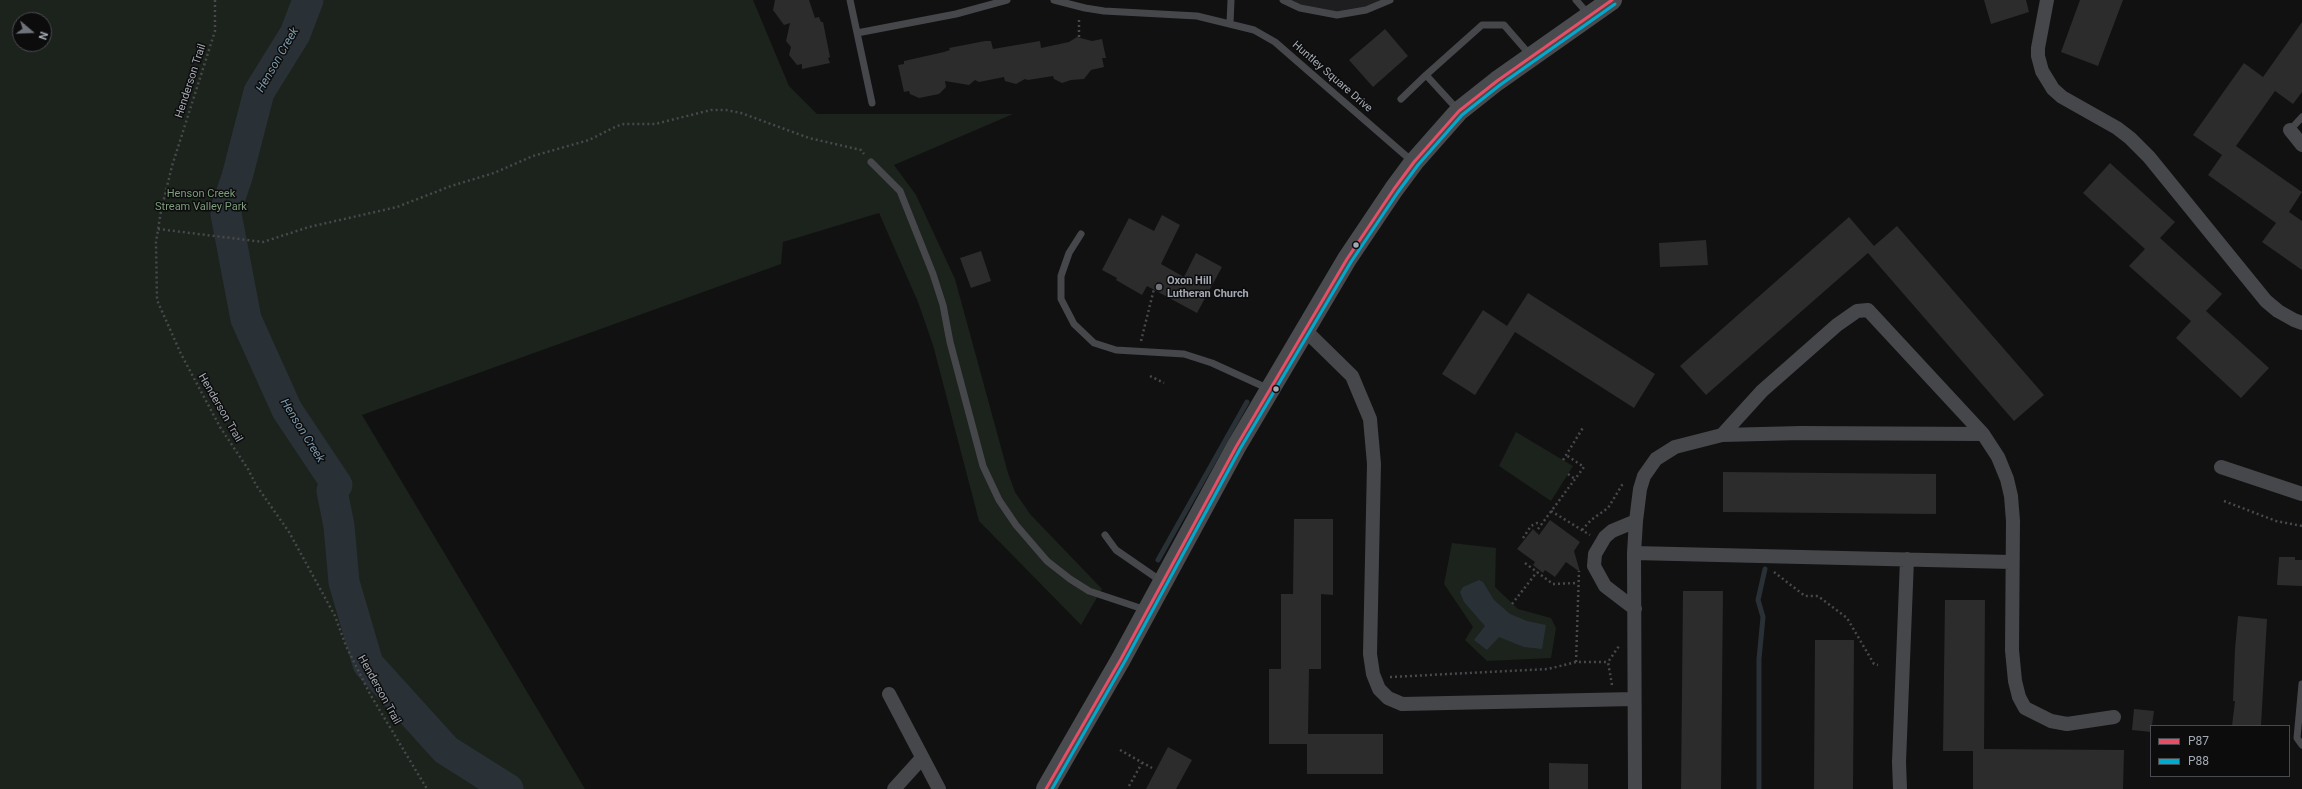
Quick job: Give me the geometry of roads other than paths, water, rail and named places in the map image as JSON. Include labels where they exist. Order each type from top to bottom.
[{"type":"main road","points":[[1046,789],[1121,659],[1162,582],[1305,330],[1347,259],[1414,162],[1459,111],[1531,57],[1612,0]]},
{"type":"street","points":[[2047,0],[2038,48],[2038,56],[2042,71],[2053,89],[2062,97],[2117,128],[2130,138],[2149,157],[2266,301],[2278,311],[2302,323]]},
{"type":"street","points":[[2290,130],[2302,145]]},
{"type":"street","points":[[1722,435],[1762,391],[1837,325],[1857,311],[1868,310],[1983,434],[1998,457],[2007,478],[2011,496],[2013,658],[2019,697],[2025,708],[2051,721],[2067,724],[2114,717]]},
{"type":"street","points":[[1305,330],[1352,376],[1370,419],[1374,464],[1370,654],[1379,689],[1388,698],[1402,704],[1627,699]]},
{"type":"street","points":[[1634,789],[1627,699],[1635,609],[1634,553],[1636,521],[1640,489],[1644,476],[1656,459],[1670,450],[1692,441],[1722,435],[1802,433],[1983,434]]},
{"type":"street","points":[[2221,467],[2302,494]]},
{"type":"street","points":[[1635,609],[1605,586],[1594,566],[1595,554],[1605,537],[1612,531],[1636,521]]},
{"type":"street","points":[[1634,553],[2011,562]]},
{"type":"street","points":[[1900,789],[1899,762],[1907,559]]},
{"type":"street","points":[[889,694],[939,789]]},
{"type":"street","points":[[894,789],[922,758]]},
{"type":"lane","points":[[850,0],[872,103]]},
{"type":"lane","points":[[857,34],[956,14],[1007,0]]},
{"type":"lane","name":"Huntley Square Drive","points":[[1054,0],[1085,8],[1197,16],[1230,22],[1254,30],[1275,42],[1414,162]]},
{"type":"lane","points":[[1230,22],[1231,0]]},
{"type":"lane","points":[[1283,0],[1300,8],[1337,15],[1366,10],[1390,0]]},
{"type":"lane","points":[[1576,0],[1589,15]]},
{"type":"lane","points":[[1402,99],[1426,75],[1482,25],[1504,25],[1531,57]]},
{"type":"lane","points":[[1426,75],[1459,111]]},
{"type":"lane","points":[[2290,130],[2302,117]]},
{"type":"lane","points":[[871,162],[900,191],[927,260],[943,305],[950,342],[983,466],[999,500],[1016,525],[1042,555],[1070,579],[1089,591],[1147,610]]},
{"type":"lane","points":[[1081,234],[1069,253],[1061,276],[1061,299],[1074,324],[1094,343],[1116,350],[1184,354],[1212,363],[1270,390]]},
{"type":"lane","points":[[1105,534],[1116,550],[1162,582]]},
{"type":"lane","points":[[2302,684],[2298,738],[2302,745]]},
{"type":"waterway","name":"Henson Creek","points":[[308,0],[295,34],[259,92],[237,177],[227,206],[226,214],[246,319],[287,410],[337,485],[332,491],[339,526],[344,582],[368,664],[446,750],[508,789]]},
{"type":"waterway","points":[[1158,560],[1247,402]]},
{"type":"waterway","points":[[1759,789],[1759,659],[1763,617],[1758,600],[1765,569]]},
{"type":"place","name":"Oxon Hill Lutheran Church","points":[[1159,287]]},
{"type":"park label","name":"Henson Creek Stream Valley Park","points":[[201,200]]}]
